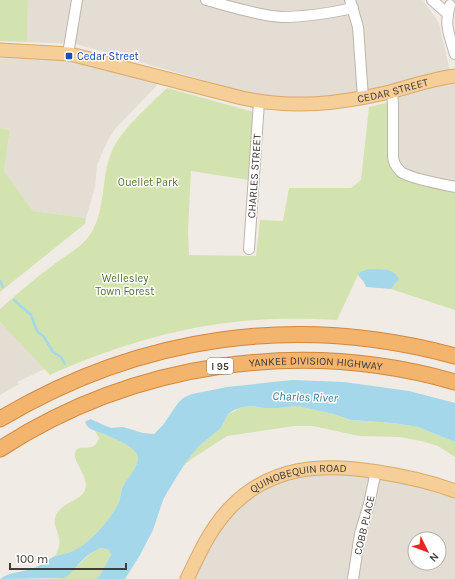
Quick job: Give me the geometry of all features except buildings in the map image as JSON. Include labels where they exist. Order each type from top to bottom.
[{"type":"highway","name":"I 95","points":[[0,419],[50,391],[97,371],[158,352],[215,340],[286,335],[344,336],[401,344],[455,356]]},
{"type":"highway","name":"YANKEE DIVISION HIGHWAY","points":[[0,449],[58,416],[110,394],[170,376],[225,365],[281,360],[344,362],[393,367],[455,382]]},
{"type":"main road","name":"CEDAR STREET","points":[[0,50],[68,54],[259,102],[295,105],[318,105],[363,98],[455,76]]},
{"type":"main road","name":"QUINOBEQUIN ROAD","points":[[187,579],[206,541],[219,520],[237,501],[260,485],[287,473],[313,468],[346,468],[376,471],[421,481],[455,492]]},
{"type":"street","points":[[68,54],[77,0]]},
{"type":"street","points":[[206,0],[281,17],[327,14],[352,4],[358,27],[363,98]]},
{"type":"street","points":[[432,0],[449,9],[447,29],[455,54]]},
{"type":"street","points":[[392,91],[393,156],[394,163],[397,168],[408,175],[455,187]]},
{"type":"street","name":"CHARLES STREET","points":[[249,249],[259,102]]},
{"type":"street","name":"COBB PLACE","points":[[353,579],[360,534],[369,504],[376,471]]},
{"type":"shaded area","points":[[28,0],[423,0],[439,23],[450,72],[383,89],[325,99],[280,99],[242,91],[76,44],[27,42]]},
{"type":"shaded area","points":[[0,58],[78,61],[160,82],[115,129],[107,142],[97,165],[95,187],[86,218],[33,211],[4,171],[10,130],[0,128]]},
{"type":"shaded area","points":[[455,80],[455,184],[410,174],[395,161],[399,94]]},
{"type":"shaded area","points":[[0,322],[45,369],[17,382],[19,384],[0,395]]},
{"type":"shaded area","points":[[322,472],[389,477],[455,499],[455,579],[189,579],[222,520],[241,502],[270,485],[297,474]]},
{"type":"green space","points":[[0,0],[28,0],[27,42],[0,41]]},
{"type":"green space","points":[[167,88],[254,112],[249,180],[191,171],[188,231],[189,255],[256,256],[260,220],[283,221],[289,188],[351,188],[361,180],[369,107],[390,102],[389,162],[393,171],[408,181],[455,193],[455,310],[391,289],[396,283],[360,272],[337,320],[268,319],[205,326],[152,338],[125,346],[74,364],[50,375],[0,322],[0,309],[32,281],[88,238],[96,224],[99,214],[108,163],[115,144],[136,118]]},
{"type":"green space","points":[[0,128],[10,130],[4,171],[33,211],[86,218],[85,224],[0,292]]},
{"type":"green space","points":[[253,406],[279,408],[298,406],[333,414],[351,420],[394,423],[418,427],[455,442],[455,457],[438,446],[421,441],[400,437],[359,436],[313,426],[294,426],[227,436],[184,465],[198,447],[221,428],[228,414],[243,407]]},
{"type":"green space","points":[[95,431],[130,446],[138,454],[137,462],[134,470],[123,486],[118,505],[104,525],[92,538],[79,548],[68,553],[55,556],[59,543],[55,524],[56,515],[63,507],[83,493],[86,485],[83,474],[76,460],[75,452],[77,449],[94,446],[97,443],[99,438]]},
{"type":"green space","points":[[103,548],[109,550],[111,555],[100,575],[96,579],[47,579],[64,578],[94,551]]},
{"type":"water","points":[[369,269],[382,269],[390,271],[399,279],[391,289],[366,287],[358,275],[360,272]]},
{"type":"water","name":"Charles River","points":[[292,380],[344,382],[409,391],[455,403],[455,442],[418,427],[394,423],[351,420],[333,414],[298,406],[279,408],[253,406],[243,407],[228,414],[221,428],[198,447],[184,465],[163,500],[153,530],[125,579],[96,579],[100,575],[111,555],[109,550],[103,548],[88,555],[64,578],[0,579],[7,575],[34,568],[55,556],[71,552],[79,548],[98,532],[118,504],[123,486],[137,463],[137,454],[133,449],[118,440],[89,428],[85,422],[90,419],[111,428],[123,427],[143,433],[154,434],[163,425],[178,403],[183,398],[192,394],[227,387]]},
{"type":"waterway","points":[[0,281],[3,287]]},
{"type":"waterway","points":[[14,300],[31,315],[38,332],[44,337],[53,352],[61,357],[65,364]]},
{"type":"place","name":"Cedar Street","points":[[69,56]]},
{"type":"park label","name":"Ouellet Park","points":[[148,182]]},
{"type":"park label","name":"Wellesley Town Forest","points":[[125,284]]}]
